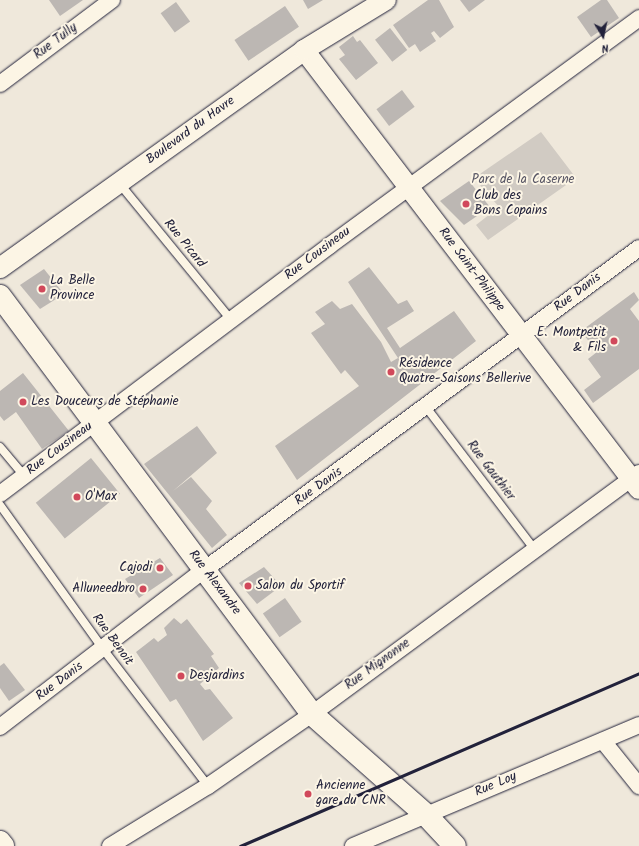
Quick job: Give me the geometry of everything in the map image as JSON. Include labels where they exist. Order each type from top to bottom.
[{"type":"main road","name":"Rue Alexandre","points":[[0,296],[312,714],[426,814],[455,846]]},
{"type":"main road","points":[[0,842],[3,846]]},
{"type":"street","name":"Rue Tully","points":[[0,84],[112,0]]},
{"type":"street","name":"Boulevard du Havre","points":[[0,268],[304,50],[386,0]]},
{"type":"street","name":"Rue Cousineau","points":[[0,494],[409,187],[639,18]]},
{"type":"street","name":"Rue Saint-Philippe","points":[[304,50],[522,335],[636,481]]},
{"type":"street","name":"Rue Danis","points":[[0,728],[204,570],[639,248]]},
{"type":"street","name":"Rue Mignonne","points":[[110,846],[208,786],[312,714],[535,550],[636,481]]},
{"type":"street","name":"Rue Loy","points":[[354,846],[426,814],[639,725]]},
{"type":"street","points":[[603,741],[639,786]]},
{"type":"lane","name":"Rue Picard","points":[[119,183],[231,320]]},
{"type":"lane","name":"Rue Gauthier","points":[[426,407],[535,550]]},
{"type":"lane","points":[[0,446],[24,476]]},
{"type":"lane","name":"Rue Benoit","points":[[0,505],[103,649],[208,786]]},
{"type":"green space","name":"Parc de la Caserne","points":[[541,132],[576,178],[488,240],[476,225],[499,207],[474,178]]},
{"type":"building","points":[[49,0],[83,0],[60,16]]},
{"type":"building","points":[[303,0],[323,0],[308,9]]},
{"type":"building","points":[[428,0],[439,0],[454,27],[440,38],[434,31],[431,33],[436,41],[420,52],[415,44],[409,48],[393,25]]},
{"type":"building","points":[[460,0],[485,0],[469,12]]},
{"type":"building","points":[[601,0],[607,0],[619,18],[591,37],[577,17]]},
{"type":"building","points":[[176,2],[190,21],[175,33],[161,13]]},
{"type":"building","points":[[285,6],[299,27],[248,61],[234,40]]},
{"type":"building","points":[[390,28],[407,50],[392,62],[375,40]]},
{"type":"building","points":[[353,36],[357,42],[360,40],[378,63],[356,80],[339,59],[345,55],[339,47]]},
{"type":"building","points":[[402,90],[415,107],[389,126],[376,109]]},
{"type":"building","name":"Club des Bons Copains","points":[[469,181],[490,207],[464,225],[440,201]]},
{"type":"building","name":"Résidence Quatre-Saisons Bellerive","points":[[369,267],[398,304],[407,300],[414,311],[387,328],[400,348],[454,311],[476,341],[297,480],[275,446],[359,386],[345,370],[341,374],[311,333],[325,324],[315,312],[332,301],[340,309],[352,304],[381,342],[391,362],[398,358],[348,282]]},
{"type":"building","points":[[44,269],[64,294],[40,309],[20,285]]},
{"type":"building","name":"E. Montpetit & Fils","points":[[634,292],[639,300],[630,309],[639,321],[639,369],[593,403],[584,390],[601,377],[588,359],[597,352],[581,331]]},
{"type":"building","name":"Les Douceurs de Stéphanie","points":[[23,373],[69,431],[42,449],[16,412],[4,421],[0,416],[0,391]]},
{"type":"building","points":[[197,426],[217,453],[173,491],[191,477],[212,501],[206,509],[227,535],[212,548],[144,464]]},
{"type":"building","name":"O'Max","points":[[91,458],[120,494],[65,538],[36,503]]},
{"type":"building","points":[[160,558],[173,575],[139,598],[125,579]]},
{"type":"building","points":[[264,567],[281,586],[257,604],[239,583]]},
{"type":"building","points":[[285,598],[302,622],[280,637],[263,613]]},
{"type":"building","name":"Desjardins","points":[[174,618],[181,624],[187,619],[214,654],[211,656],[219,668],[200,684],[205,690],[210,689],[233,718],[203,741],[176,699],[170,702],[136,652],[154,638],[158,642],[167,635],[164,628]]},
{"type":"building","points":[[4,663],[25,690],[9,701],[0,688],[0,666]]},
{"type":"railway","points":[[240,846],[639,673]]},
{"type":"place","name":"Club des Bons Copains","points":[[466,204]]},
{"type":"place","name":"La Belle Province","points":[[42,289]]},
{"type":"place","name":"E. Montpetit & Fils","points":[[614,341]]},
{"type":"place","name":"Résidence Quatre-Saisons Bellerive","points":[[391,372]]},
{"type":"place","name":"Les Douceurs de Stéphanie","points":[[23,402]]},
{"type":"place","name":"O'Max","points":[[77,497]]},
{"type":"place","name":"Cajodi","points":[[160,568]]},
{"type":"place","name":"Salon du Sportif","points":[[248,586]]},
{"type":"place","name":"Alluneedbro","points":[[143,589]]},
{"type":"place","name":"Desjardins","points":[[181,676]]},
{"type":"place","name":"Ancienne gare du CNR","points":[[308,794]]}]
